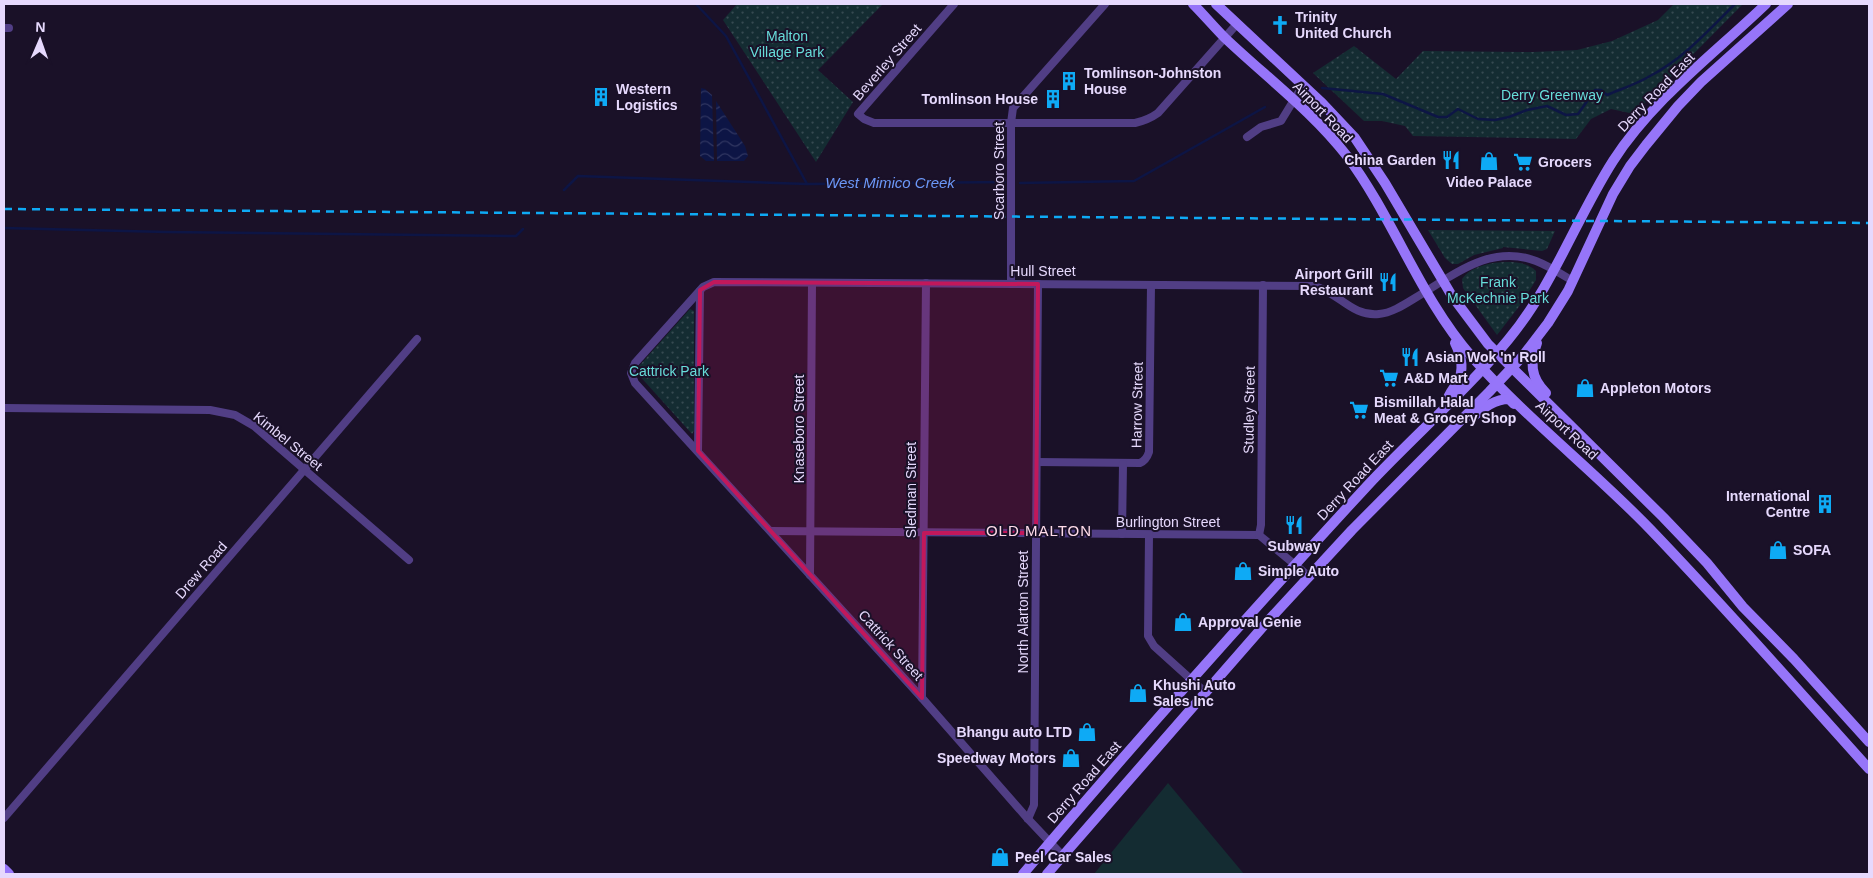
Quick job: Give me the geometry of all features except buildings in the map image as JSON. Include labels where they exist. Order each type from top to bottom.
[{"type":"main road","name":"Airport Road","points":[[1193,4],[1224,37],[1322,126],[1355,169],[1452,331],[1497,384],[1650,529],[1869,769]]},
{"type":"main road","name":"Airport Road","points":[[1216,4],[1335,116],[1364,151],[1386,183],[1461,310],[1497,353],[1707,563],[1743,607],[1794,659],[1869,742]]},
{"type":"main road","name":"Derry Road East","points":[[1023,874],[1191,679],[1294,565],[1399,452],[1446,407],[1497,353],[1525,318],[1554,270],[1613,161],[1630,136],[1673,91],[1766,4]]},
{"type":"main road","name":"Derry Road East","points":[[1047,874],[1205,692],[1352,530],[1512,368],[1548,323],[1573,282],[1613,194],[1630,166],[1678,106],[1701,82],[1788,4]]},
{"type":"main road","points":[[1548,323],[1548,326],[1536,343],[1532,372],[1540,386],[1566,412],[1568,422]]},
{"type":"main road","points":[[1446,407],[1447,397],[1458,381],[1462,369],[1461,357],[1451,335],[1452,331]]},
{"type":"main road","points":[[1449,431],[1460,430],[1481,410],[1509,399],[1550,438],[1554,438]]},
{"type":"main road","points":[[4,868],[9,874]]},
{"type":"street","name":"Beverley Street","points":[[954,4],[858,114],[864,120],[874,123],[1011,123]]},
{"type":"street","name":"Scarboro Street","points":[[1011,284],[1011,123],[1013,108],[1105,4]]},
{"type":"street","points":[[1011,123],[1135,124],[1144,121],[1158,112],[1236,24]]},
{"type":"street","points":[[1247,137],[1261,127],[1282,121],[1303,85]]},
{"type":"street","name":"Hull Street","points":[[698,451],[635,383],[631,373],[635,364],[700,290],[706,284],[714,282],[1316,286],[1326,290],[1353,309],[1375,314],[1396,308],[1474,263],[1494,256],[1527,258],[1554,270],[1573,282]]},
{"type":"street","name":"Knaseboro Street","points":[[810,575],[812,283]]},
{"type":"street","name":"Sledman Street","points":[[922,698],[926,283]]},
{"type":"street","name":"North Alarton Street","points":[[1028,819],[1034,805],[1038,284]]},
{"type":"street","name":"Harrow Street","points":[[1122,534],[1123,464],[1145,461],[1149,452],[1151,285]]},
{"type":"street","name":"Studley Street","points":[[1259,535],[1261,519],[1263,285]]},
{"type":"street","points":[[698,451],[700,290]]},
{"type":"street","name":"Drew Road","points":[[4,818],[417,339]]},
{"type":"street","name":"Kimbel Street","points":[[4,408],[210,410],[235,415],[254,426],[410,560]]},
{"type":"street","name":"Cattrick Street","points":[[698,451],[922,698],[1028,819],[1064,856]]},
{"type":"street","points":[[1037,462],[1123,464]]},
{"type":"street","name":"Burlington Street","points":[[771,531],[1259,535]]},
{"type":"street","points":[[1149,535],[1148,636],[1154,646],[1205,692]]},
{"type":"street","points":[[1259,535],[1310,577]]},
{"type":"highlighted area","points":[[714,282],[1038,284],[1036,533],[924,533],[922,698],[698,451],[700,290]]},
{"type":"green space","name":"Malton Village Park","points":[[737,4],[883,4],[818,70],[853,102],[816,162],[723,20]]},
{"type":"green space","name":"Derry Greenway","points":[[1674,4],[1743,4],[1634,114],[1611,109],[1591,119],[1576,139],[1413,136],[1405,126],[1382,121],[1364,121],[1313,73],[1354,46],[1396,79],[1423,51],[1533,52],[1577,50],[1612,41],[1658,20]]},
{"type":"green space","name":"Frank McKechnie Park","points":[[1428,230],[1555,231],[1547,249],[1542,251],[1503,247],[1474,255],[1458,264],[1452,264],[1445,258]]},
{"type":"green space","name":"Frank McKechnie Park","points":[[1507,262],[1530,266],[1536,271],[1536,280],[1521,304],[1497,335],[1463,288],[1462,279],[1476,268]]},
{"type":"green space","name":"Cattrick Park","points":[[690,309],[694,311],[694,431],[692,434],[637,373],[639,366]]},
{"type":"green space","points":[[1168,783],[1244,874],[1094,874]]},
{"type":"water","points":[[701,88],[712,95],[714,161],[706,161],[700,156]]},
{"type":"water","points":[[716,101],[745,146],[748,156],[744,161],[717,161]]},
{"type":"waterway","name":"West Mimico Creek","points":[[696,4],[726,36],[807,184]]},
{"type":"waterway","name":"West Mimico Creek","points":[[1322,88],[1383,94],[1438,117],[1447,117],[1458,109],[1478,119],[1495,120],[1547,106],[1566,115],[1578,114],[1595,90],[1601,90],[1607,95],[1645,79],[1674,61],[1735,4]]},
{"type":"waterway","name":"West Mimico Creek","points":[[1020,183],[1134,181],[1265,107]]},
{"type":"waterway","points":[[564,190],[578,176],[807,184],[1005,182]]},
{"type":"waterway","points":[[4,228],[516,236],[523,229]]},
{"type":"railway","points":[[4,209],[1869,223]]},
{"type":"place","name":"Trinity United Church","points":[[1280,25]]},
{"type":"place","name":"Tomlinson-Johnston House","points":[[1069,81]]},
{"type":"place","name":"Western Logistics","points":[[601,97]]},
{"type":"place","name":"Tomlinson House","points":[[1053,99]]},
{"type":"place","name":"China Garden","points":[[1451,160]]},
{"type":"place","name":"Video Palace","points":[[1489,161]]},
{"type":"place","name":"Grocers","points":[[1523,162]]},
{"type":"place","name":"Airport Grill Restaurant","points":[[1388,282]]},
{"type":"place","name":"Asian Wok 'n' Roll","points":[[1410,357]]},
{"type":"place","name":"A&D Mart","points":[[1389,378]]},
{"type":"place","name":"Appleton Motors","points":[[1585,388]]},
{"type":"place","name":"Bismillah Halal Meat & Grocery Shop","points":[[1359,410]]},
{"type":"place","name":"International Centre","points":[[1825,504]]},
{"type":"place","name":"Subway","points":[[1294,525]]},
{"type":"place","name":"SOFA","points":[[1778,550]]},
{"type":"place","name":"Simple Auto","points":[[1243,571]]},
{"type":"place","name":"Approval Genie","points":[[1183,622]]},
{"type":"place","name":"Khushi Auto Sales Inc","points":[[1138,693]]},
{"type":"place","name":"Bhangu auto LTD","points":[[1087,732]]},
{"type":"place","name":"Speedway Motors","points":[[1071,758]]},
{"type":"place","name":"Peel Car Sales","points":[[1000,857]]},
{"type":"district","name":"OLD MALTON","points":[[1039,531]]}]
